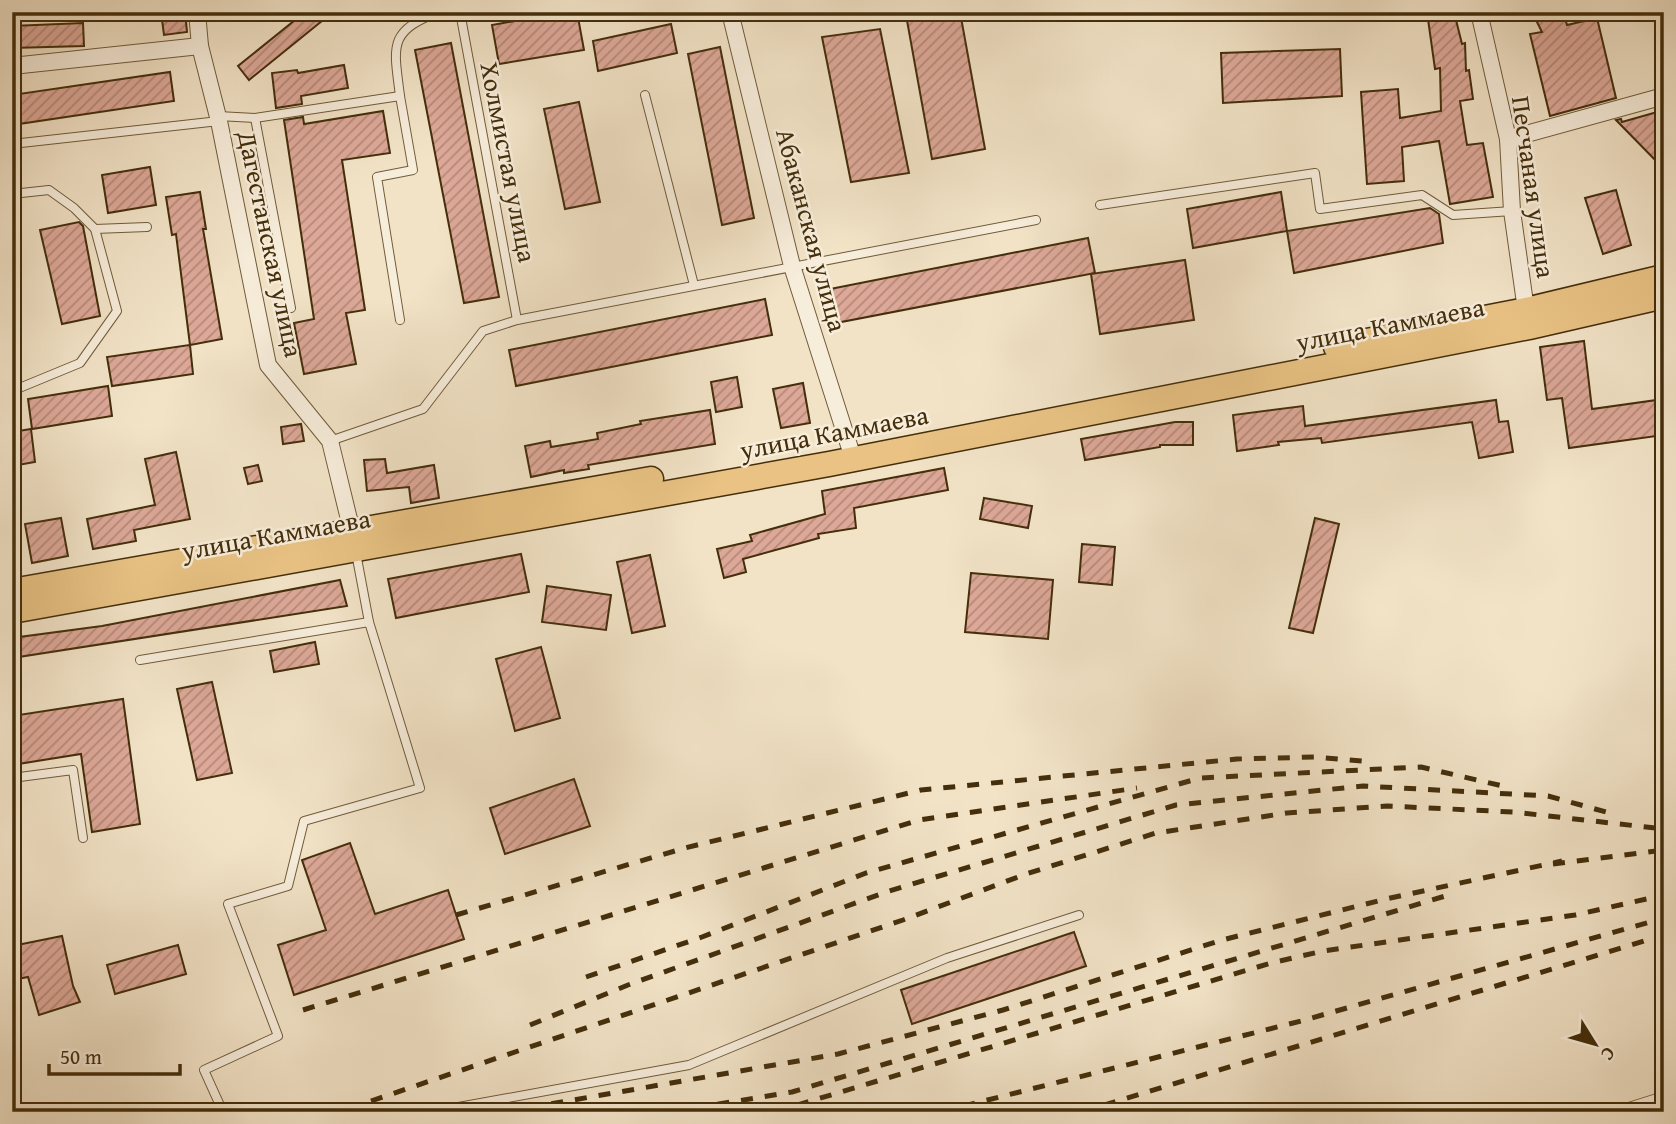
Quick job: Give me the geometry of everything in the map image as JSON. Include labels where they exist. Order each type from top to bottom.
[{"type":"main road","name":"улица Каммаева","points":[[1527,318],[1664,278]]},
{"type":"main road","name":"улица Каммаева","points":[[12,611],[354,540],[851,451],[1527,318],[1664,296]]},
{"type":"main road","name":"улица Каммаева","points":[[12,591],[354,540]]},
{"type":"street","name":"Дагестанская улица","points":[[197,12],[200,46],[218,118],[268,365],[330,441],[354,540]]},
{"type":"street","name":"Абаканская улица","points":[[730,12],[792,266],[851,451]]},
{"type":"street","name":"Песчаная улица","points":[[1479,12],[1508,139],[1512,211],[1527,318]]},
{"type":"street","points":[[12,66],[200,46]]},
{"type":"street","points":[[1508,139],[1664,96]]},
{"type":"street","points":[[1626,1112],[1664,1100]]},
{"type":"lane","points":[[400,320],[377,177],[413,170],[395,57],[398,37],[415,21],[439,12]]},
{"type":"lane","name":"Холмистая улица","points":[[460,12],[517,320]]},
{"type":"lane","points":[[645,95],[694,285]]},
{"type":"lane","points":[[12,144],[218,118],[255,118],[400,96]]},
{"type":"lane","points":[[255,118],[291,308]]},
{"type":"lane","points":[[1100,205],[1315,173],[1320,209],[1422,195],[1452,215],[1512,211]]},
{"type":"lane","points":[[12,194],[49,190],[74,208],[94,229],[117,311],[80,363],[12,391]]},
{"type":"lane","points":[[330,441],[423,409],[483,331],[517,320],[1037,220]]},
{"type":"lane","points":[[94,229],[147,227]]},
{"type":"lane","points":[[223,1112],[204,1070],[278,1036],[228,904],[288,886],[304,821],[421,788],[369,622],[354,540]]},
{"type":"lane","points":[[140,660],[369,622]]},
{"type":"lane","points":[[12,778],[73,770],[83,838]]},
{"type":"lane","points":[[431,1112],[689,1066],[947,958],[1079,915]]},
{"type":"building","points":[[161,12],[185,12],[187,32],[164,35]]},
{"type":"building","points":[[305,12],[333,12],[249,80],[238,66]]},
{"type":"building","points":[[577,12],[584,50],[499,64],[492,25]]},
{"type":"building","points":[[918,12],[960,12],[985,149],[932,159],[906,15]]},
{"type":"building","points":[[1427,12],[1454,12],[1462,44],[1465,43],[1466,71],[1469,70],[1473,99],[1460,101],[1467,145],[1483,143],[1493,197],[1450,204],[1439,141],[1402,147],[1404,181],[1367,184],[1361,92],[1398,89],[1400,118],[1441,111],[1440,68],[1435,69]]},
{"type":"building","points":[[1532,12],[1563,12],[1567,25],[1597,18],[1616,98],[1550,116],[1530,34],[1542,32]]},
{"type":"building","points":[[83,23],[84,46],[12,48],[12,26]]},
{"type":"building","points":[[671,24],[677,53],[598,71],[593,41]]},
{"type":"building","points":[[880,29],[909,173],[851,182],[822,37]]},
{"type":"building","points":[[451,43],[499,297],[464,303],[415,50]]},
{"type":"building","points":[[720,47],[754,218],[722,225],[688,54]]},
{"type":"building","points":[[1340,49],[1342,96],[1223,103],[1221,53]]},
{"type":"building","points":[[344,65],[348,88],[301,96],[302,104],[276,108],[272,73],[297,70],[298,73]]},
{"type":"building","points":[[170,72],[174,101],[12,125],[12,95]]},
{"type":"building","points":[[579,102],[600,202],[565,209],[544,109]]},
{"type":"building","points":[[1664,110],[1664,169],[1616,120],[1621,119],[1622,122]]},
{"type":"building","points":[[383,111],[390,153],[342,160],[365,310],[346,313],[356,364],[304,374],[294,323],[314,319],[284,120],[303,117],[304,124]]},
{"type":"building","points":[[150,167],[156,205],[108,213],[102,175]]},
{"type":"building","points":[[1616,190],[1631,245],[1603,254],[1585,198]]},
{"type":"building","points":[[200,192],[206,229],[203,229],[222,339],[190,345],[176,234],[172,235],[166,197]]},
{"type":"building","points":[[1281,192],[1287,231],[1193,248],[1187,209]]},
{"type":"building","points":[[1430,208],[1439,214],[1443,243],[1294,273],[1287,231]]},
{"type":"building","points":[[79,222],[83,226],[100,316],[62,324],[40,230]]},
{"type":"building","points":[[1088,238],[1095,273],[836,323],[830,289]]},
{"type":"building","points":[[1185,260],[1194,320],[1100,334],[1091,274]]},
{"type":"building","points":[[765,299],[772,335],[516,386],[509,350]]},
{"type":"building","points":[[1584,341],[1592,409],[1664,399],[1664,435],[1569,448],[1562,398],[1547,400],[1540,347]]},
{"type":"building","points":[[190,345],[193,374],[112,386],[107,357]]},
{"type":"building","points":[[737,377],[742,407],[716,412],[711,382]]},
{"type":"building","points":[[803,383],[810,423],[781,428],[773,389]]},
{"type":"building","points":[[108,386],[112,416],[32,429],[28,399]]},
{"type":"building","points":[[1496,400],[1499,422],[1508,421],[1513,452],[1479,458],[1472,422],[1322,443],[1321,438],[1278,442],[1279,445],[1237,451],[1233,415],[1303,406],[1305,426]]},
{"type":"building","points":[[710,410],[715,444],[588,465],[589,469],[564,473],[564,470],[531,477],[525,446],[550,441],[551,447],[598,439],[597,433],[641,424],[640,421]]},
{"type":"building","points":[[1175,422],[1193,422],[1193,445],[1160,445],[1085,460],[1081,439]]},
{"type":"building","points":[[301,424],[304,441],[283,444],[281,427]]},
{"type":"building","points":[[31,429],[35,462],[12,466],[12,432]]},
{"type":"building","points":[[176,452],[190,519],[134,530],[136,541],[93,549],[87,519],[155,505],[145,459]]},
{"type":"building","points":[[385,459],[387,473],[434,465],[439,498],[411,503],[409,487],[367,491],[364,460]]},
{"type":"building","points":[[258,465],[262,481],[248,484],[244,468]]},
{"type":"building","points":[[944,468],[948,490],[854,508],[856,528],[818,534],[819,538],[743,559],[746,572],[724,578],[717,549],[752,541],[750,535],[825,514],[822,491]]},
{"type":"building","points":[[984,498],[1032,506],[1028,528],[980,519]]},
{"type":"building","points":[[61,518],[68,556],[32,563],[25,524]]},
{"type":"building","points":[[1315,518],[1339,524],[1313,633],[1289,628]]},
{"type":"building","points":[[1082,544],[1115,547],[1112,585],[1079,582]]},
{"type":"building","points":[[521,554],[529,592],[396,618],[388,579]]},
{"type":"building","points":[[650,555],[665,626],[632,633],[617,562]]},
{"type":"building","points":[[971,573],[1053,580],[1048,639],[965,632]]},
{"type":"building","points":[[340,580],[347,606],[12,658],[12,638],[102,626]]},
{"type":"building","points":[[547,586],[611,595],[606,630],[542,622]]},
{"type":"building","points":[[315,642],[319,664],[274,672],[270,651]]},
{"type":"building","points":[[541,647],[560,718],[515,731],[496,659]]},
{"type":"building","points":[[212,682],[232,773],[197,780],[177,689]]},
{"type":"building","points":[[123,699],[140,824],[92,832],[81,754],[12,765],[12,716]]},
{"type":"building","points":[[574,779],[590,826],[505,854],[490,808]]},
{"type":"building","points":[[350,843],[375,914],[448,890],[464,939],[294,995],[278,945],[326,930],[302,860]]},
{"type":"building","points":[[1074,932],[1086,966],[912,1024],[901,990]]},
{"type":"building","points":[[62,936],[73,986],[80,1002],[39,1015],[28,977],[12,980],[12,946]]},
{"type":"building","points":[[178,945],[186,974],[115,994],[107,965]]},
{"type":"railway","points":[[456,915],[685,848],[921,790],[1237,759],[1315,757],[1372,762]]},
{"type":"railway","points":[[586,977],[702,937],[866,873],[1200,778],[1421,767],[1507,787]]},
{"type":"railway","points":[[530,1025],[628,985],[889,891],[1176,805],[1363,786],[1548,796],[1617,815]]},
{"type":"railway","points":[[303,1010],[919,820],[1137,788]]},
{"type":"railway","points":[[371,1101],[903,920],[1026,874],[1156,833],[1287,813],[1387,806],[1513,812],[1664,829]]},
{"type":"railway","points":[[1553,864],[1664,850]]},
{"type":"railway","points":[[504,1112],[838,1054],[1003,1010],[1222,940],[1386,899],[1562,861]]},
{"type":"railway","points":[[670,1112],[792,1092],[1452,894]]},
{"type":"railway","points":[[774,1112],[1271,963],[1323,951],[1575,915],[1664,895]]},
{"type":"railway","points":[[940,1112],[1301,1021],[1664,918]]},
{"type":"railway","points":[[1081,1112],[1664,935]]}]
